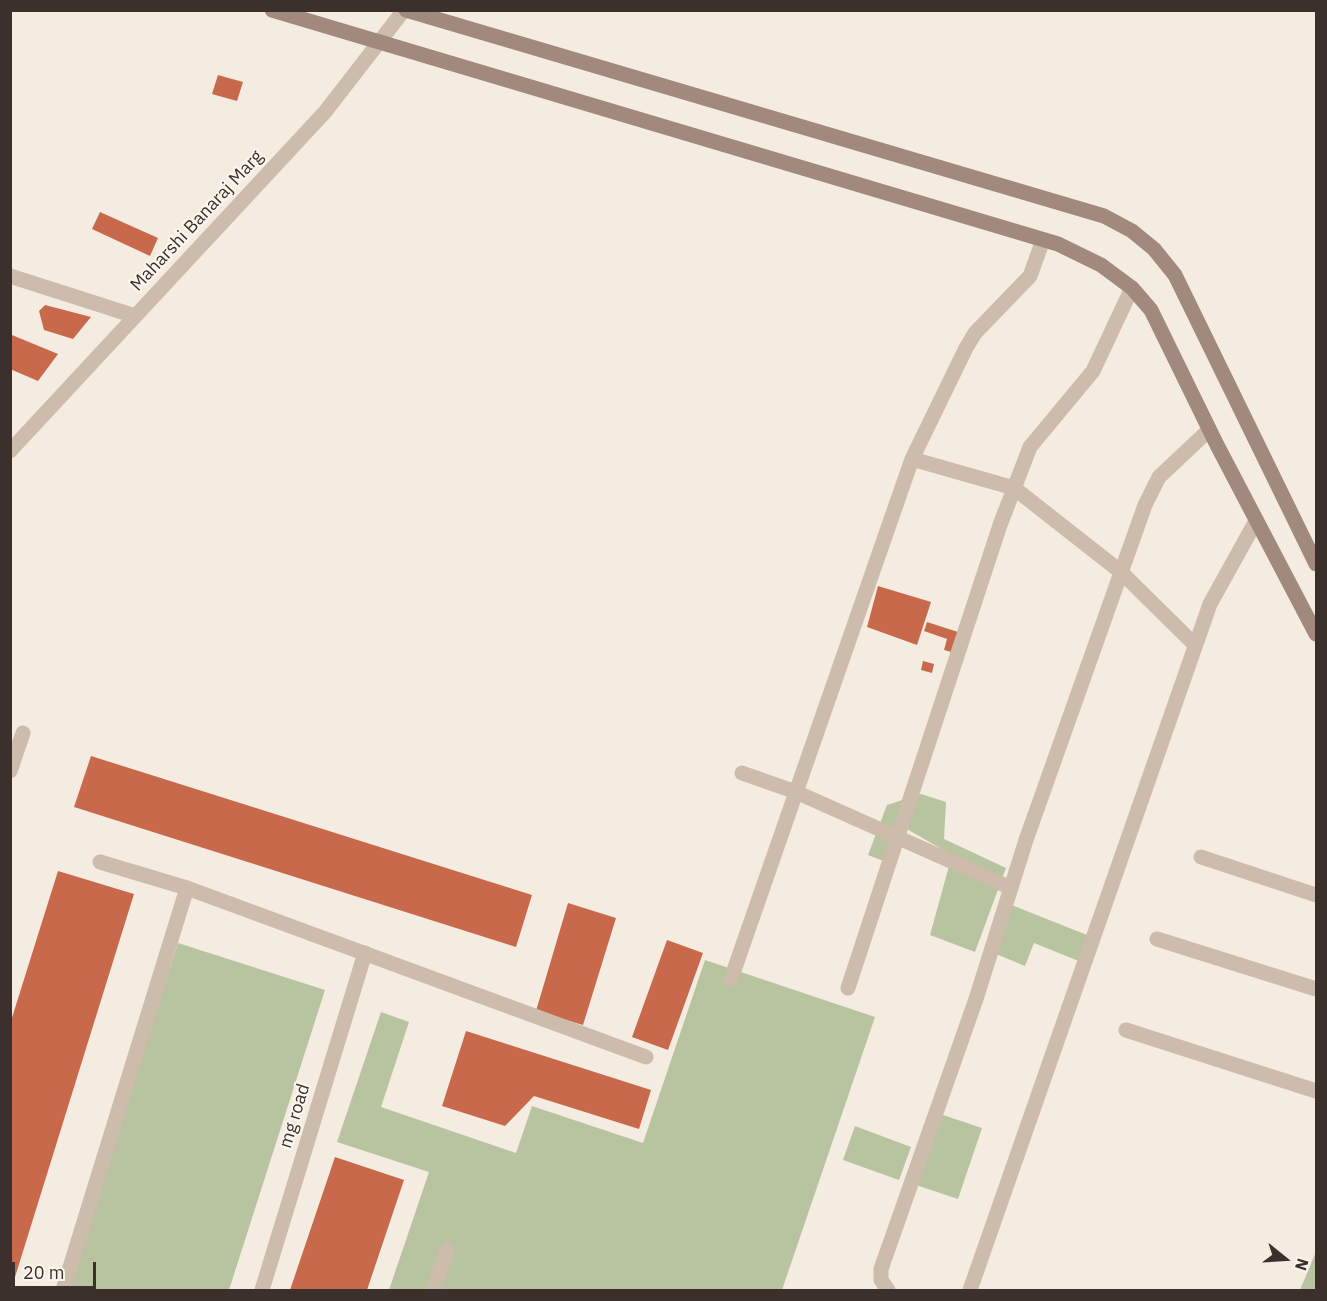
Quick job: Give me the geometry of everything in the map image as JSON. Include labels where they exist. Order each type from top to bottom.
[{"type":"street","points":[[272,10],[1043,240],[1101,266],[1132,288],[1151,310],[1209,430],[1317,634]]},
{"type":"street","points":[[405,10],[1104,216],[1132,231],[1154,249],[1175,275],[1317,564]]},
{"type":"street","name":"Maharshi Banaraj Marg","points":[[10,451],[325,112],[405,10]]},
{"type":"street","points":[[731,979],[912,459],[966,348],[975,333],[1026,282],[1043,240]]},
{"type":"street","points":[[10,276],[135,316]]},
{"type":"street","points":[[848,988],[1014,488],[1030,447],[1093,371],[1132,288]]},
{"type":"street","points":[[888,1290],[881,1280],[881,1269],[976,999],[1011,888],[1144,505],[1159,477],[1209,430]]},
{"type":"street","points":[[912,459],[1014,488],[1121,572],[1196,645]]},
{"type":"street","points":[[970,1290],[1210,604],[1256,521]]},
{"type":"street","points":[[10,771],[23,733]]},
{"type":"street","points":[[742,773],[796,792],[1011,888]]},
{"type":"street","points":[[1201,857],[1317,895]]},
{"type":"street","points":[[100,862],[187,888],[646,1057]]},
{"type":"street","points":[[63,1290],[187,888]]},
{"type":"street","points":[[1157,939],[1317,989]]},
{"type":"street","name":"mg road","points":[[262,1290],[365,953]]},
{"type":"street","points":[[1126,1030],[1317,1091]]},
{"type":"street","points":[[433,1290],[447,1250]]},
{"type":"green space","points":[[921,794],[946,802],[944,839],[1006,868],[975,952],[930,935],[952,855],[900,825],[886,862],[868,855],[887,805]]},
{"type":"green space","points":[[1004,902],[1097,939],[1086,964],[1034,943],[1025,966],[984,949]]},
{"type":"green space","points":[[178,943],[325,990],[229,1290],[68,1290]]},
{"type":"green space","points":[[705,960],[875,1017],[782,1290],[389,1290],[429,1172],[337,1142],[381,1012],[409,1022],[381,1107],[516,1153],[532,1106],[643,1143]]},
{"type":"green space","points":[[931,1111],[982,1128],[958,1199],[907,1182]]},
{"type":"green space","points":[[855,1126],[911,1147],[899,1180],[843,1160]]},
{"type":"green space","points":[[1315,1254],[1316,1290],[1300,1290]]},
{"type":"building","points":[[218,75],[243,82],[237,101],[212,94]]},
{"type":"building","points":[[100,212],[158,238],[150,256],[92,229]]},
{"type":"building","points":[[45,305],[91,317],[73,339],[44,330],[39,311]]},
{"type":"building","points":[[12,335],[58,354],[38,381],[10,369]]},
{"type":"building","points":[[878,586],[931,602],[917,645],[867,627]]},
{"type":"building","points":[[927,622],[961,633],[955,653],[944,650],[947,639],[924,631]]},
{"type":"building","points":[[923,661],[934,664],[932,673],[921,670]]},
{"type":"building","points":[[91,756],[532,895],[516,947],[74,807]]},
{"type":"building","points":[[58,871],[134,894],[11,1290],[10,1024]]},
{"type":"building","points":[[568,903],[616,918],[583,1025],[536,1011]]},
{"type":"building","points":[[667,940],[703,953],[668,1050],[632,1037]]},
{"type":"building","points":[[466,1031],[651,1090],[639,1129],[534,1096],[505,1126],[442,1106]]},
{"type":"building","points":[[335,1157],[404,1180],[367,1290],[290,1290]]}]
